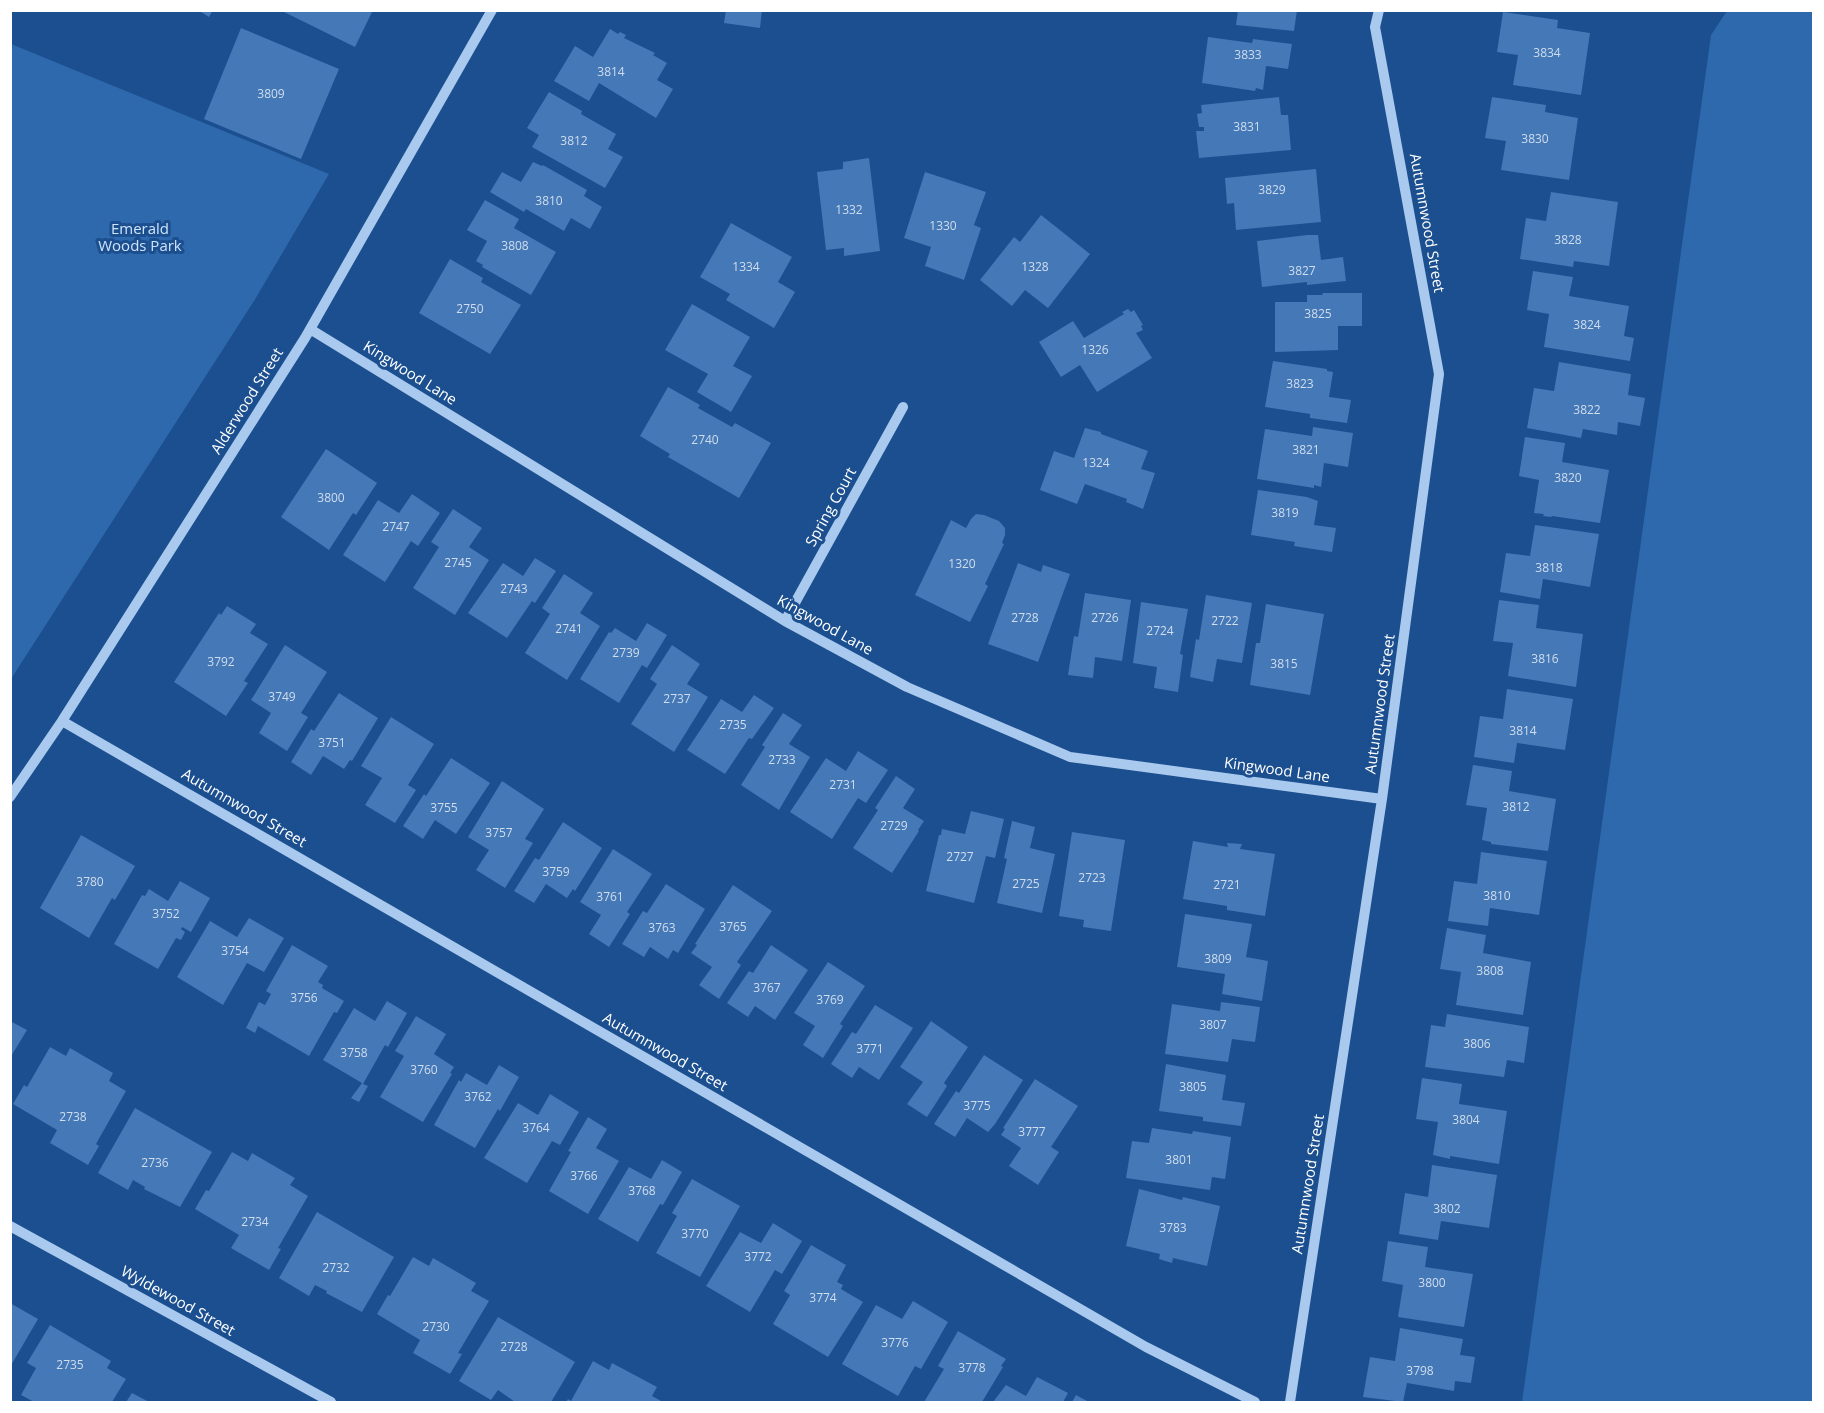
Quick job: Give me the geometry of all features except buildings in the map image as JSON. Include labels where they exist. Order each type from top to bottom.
[{"type":"street","name":"Alderwood Street","points":[[10,797],[62,721],[310,329],[492,10]]},
{"type":"street","name":"Autumnwood Street","points":[[1290,1402],[1382,799],[1439,374],[1375,27],[1379,10]]},
{"type":"street","name":"Kingwood Lane","points":[[310,329],[785,621],[907,687],[1070,757],[1382,799]]},
{"type":"street","name":"Spring Court","points":[[785,621],[903,406]]},
{"type":"street","name":"Autumnwood Street","points":[[62,721],[1146,1347],[1255,1402]]},
{"type":"street","name":"Wyldewood Street","points":[[10,1226],[331,1402]]},
{"type":"green space","points":[[1727,11],[1813,11],[1813,1402],[1522,1402],[1711,35]]},
{"type":"green space","name":"Emerald Woods Park","points":[[11,44],[329,174],[254,301],[11,679]]}]
